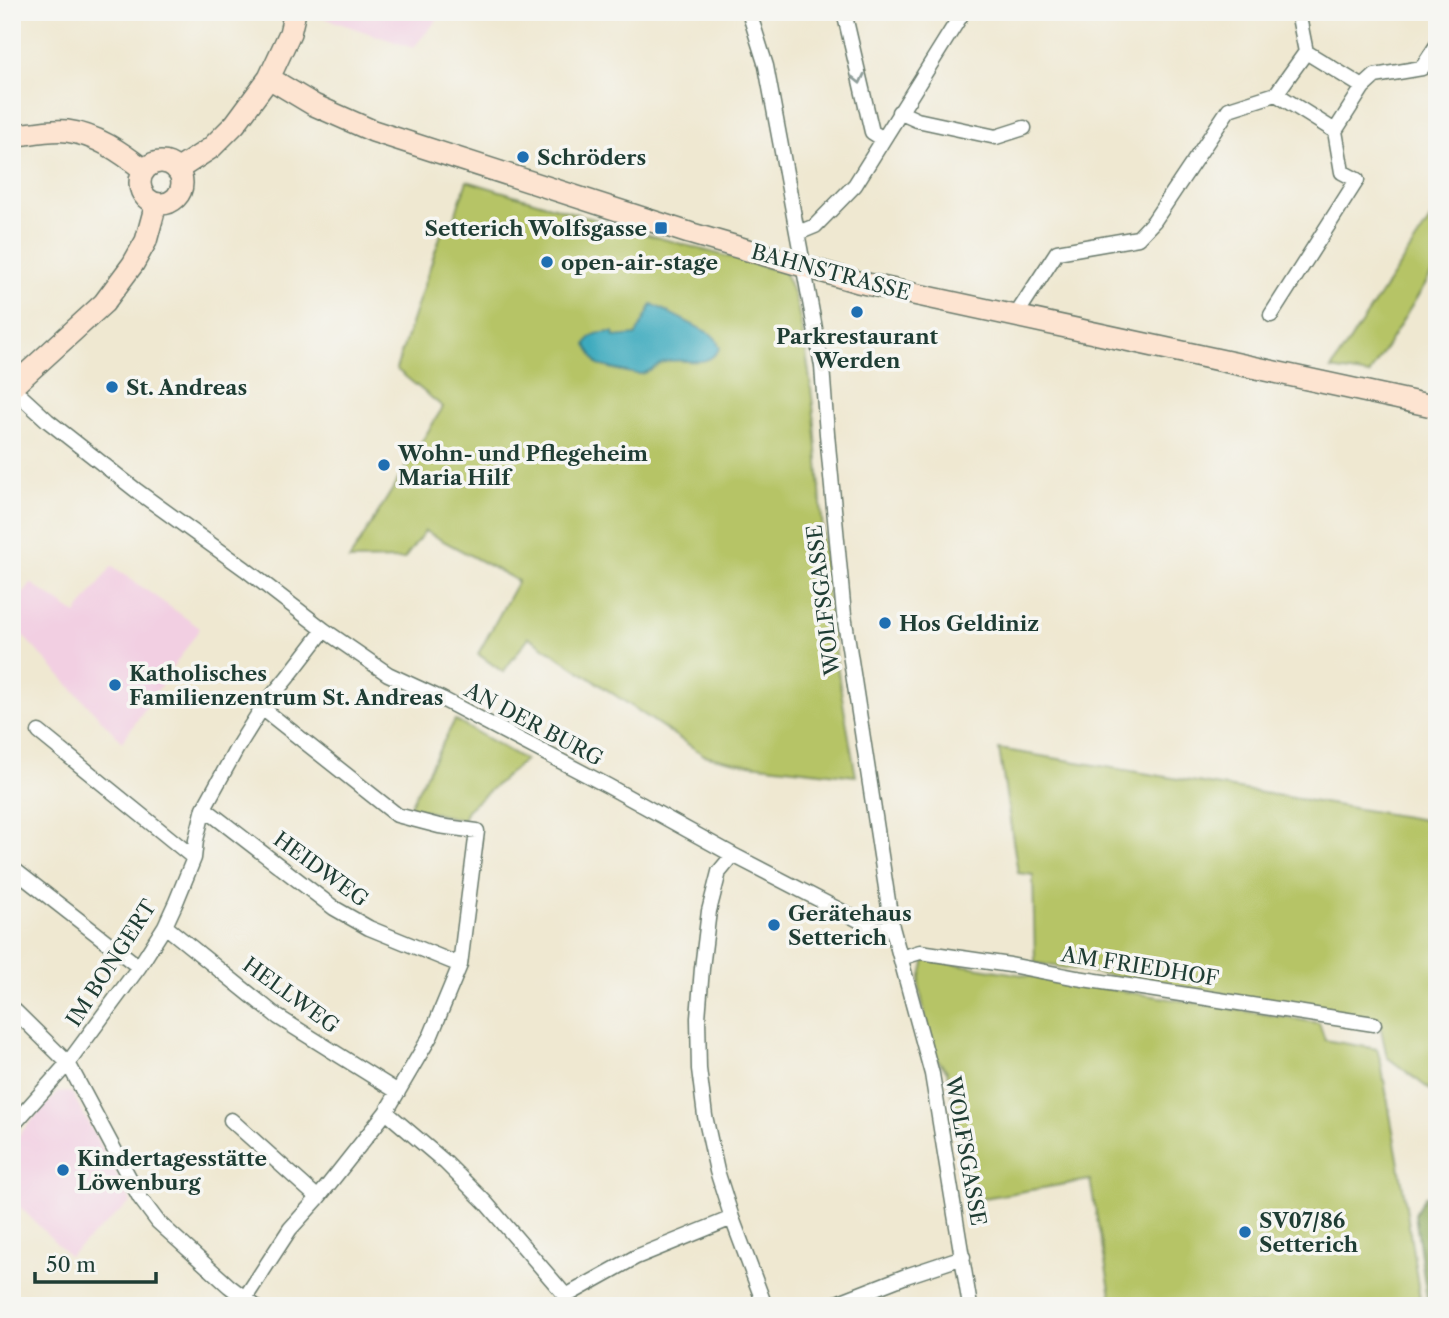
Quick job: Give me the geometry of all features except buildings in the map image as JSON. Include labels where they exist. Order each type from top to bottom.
[{"type":"street","points":[[177,170],[211,149],[235,124],[269,78],[290,33],[295,12]]},
{"type":"street","name":"WOLFSGASSE","points":[[749,12],[766,66],[822,366],[844,615],[892,927],[932,1074],[970,1306]]},
{"type":"street","points":[[844,12],[872,132],[883,139]]},
{"type":"street","points":[[798,233],[815,226],[855,185],[963,12]]},
{"type":"street","points":[[1016,315],[1057,253],[1138,238],[1154,220],[1229,108],[1276,94],[1306,52],[1298,12]]},
{"type":"street","points":[[1271,315],[1357,180],[1342,172],[1335,131],[1363,87],[1374,76],[1422,68],[1437,44]]},
{"type":"street","points":[[1306,52],[1363,87]]},
{"type":"street","name":"BAHNSTRASSE","points":[[269,78],[314,105],[373,131],[805,268],[858,282],[1437,407]]},
{"type":"street","points":[[1276,94],[1335,131]]},
{"type":"street","points":[[899,112],[917,120],[996,136],[1024,128]]},
{"type":"street","points":[[12,136],[65,131],[95,138],[144,170]]},
{"type":"street","points":[[165,162],[177,170],[182,182],[179,194],[169,203],[156,204],[149,201],[141,189],[144,170],[151,164],[165,162]]},
{"type":"street","points":[[12,388],[104,303],[133,264],[146,241],[156,204]]},
{"type":"street","name":"AN DER BURG","points":[[12,388],[48,421],[137,491],[388,674],[438,697],[876,929],[892,927]]},
{"type":"street","name":"IM BONGERT","points":[[12,1126],[68,1063],[139,967],[164,926],[194,858],[204,808],[262,708],[324,629]]},
{"type":"street","points":[[12,1008],[68,1063],[140,1198],[158,1222],[245,1303],[290,1229],[386,1112],[431,1035],[460,965],[477,831],[439,826],[397,815],[262,708]]},
{"type":"street","points":[[38,732],[194,858]]},
{"type":"street","name":"HEIDWEG","points":[[204,808],[334,908],[369,928],[460,965]]},
{"type":"street","points":[[733,855],[719,872],[709,911],[698,1018],[699,1069],[716,1171],[765,1306]]},
{"type":"street","points":[[12,868],[139,967]]},
{"type":"street","name":"HELLWEG","points":[[164,926],[278,1017],[398,1092]]},
{"type":"street","name":"AM FRIEDHOF","points":[[901,958],[920,952],[1374,1024]]},
{"type":"street","points":[[386,1112],[446,1163],[486,1203],[566,1296],[636,1257],[732,1218]]},
{"type":"street","points":[[231,1120],[318,1198]]},
{"type":"street","points":[[829,1306],[963,1257]]},
{"type":"shaded area","points":[[324,12],[444,12],[413,48],[324,18]]},
{"type":"shaded area","name":"Katholisches Familienzentrum St. Andreas","points":[[112,566],[200,628],[122,742],[12,624],[12,609],[31,583],[76,614]]},
{"type":"shaded area","name":"Kindertagesstätte Löwenburg","points":[[59,1091],[72,1093],[131,1202],[69,1256],[12,1199],[12,1142]]},
{"type":"green space","points":[[467,181],[784,272],[798,311],[811,385],[830,613],[856,776],[740,763],[704,755],[529,637],[503,672],[478,654],[518,581],[425,531],[404,559],[349,560],[443,407],[396,369],[441,234],[454,218]]},
{"type":"green space","points":[[1437,209],[1437,265],[1369,375],[1331,369]]},
{"type":"green space","points":[[455,720],[525,760],[467,810],[463,820],[409,807]]},
{"type":"green space","points":[[999,749],[1437,822],[1437,1095],[1387,1057],[1379,1020],[1035,963],[1033,875],[1018,873]]},
{"type":"green space","points":[[925,959],[1319,1023],[1325,1040],[1377,1049],[1404,1193],[1421,1306],[1113,1306],[1090,1180],[972,1200],[947,1071],[932,1053],[919,984]]},
{"type":"green space","points":[[1425,1196],[1437,1199],[1437,1306],[1428,1306],[1415,1214]]},
{"type":"water","points":[[652,304],[711,334],[720,348],[714,355],[702,361],[665,362],[641,374],[598,365],[586,345],[590,338],[596,334],[613,332],[614,337],[636,335]]},
{"type":"place","name":"Schröders","points":[[523,157]]},
{"type":"place","name":"Setterich Wolfsgasse","points":[[661,228]]},
{"type":"place","name":"open-air-stage","points":[[547,262]]},
{"type":"place","name":"Parkrestaurant Werden","points":[[857,312]]},
{"type":"place","name":"St. Andreas","points":[[112,387]]},
{"type":"place","name":"Wohn- und Pflegeheim Maria Hilf","points":[[384,465]]},
{"type":"place","name":"Hos Geldiniz","points":[[885,623]]},
{"type":"place","name":"Katholisches Familienzentrum St. Andreas","points":[[115,685]]},
{"type":"place","name":"Gerätehaus Setterich","points":[[774,925]]},
{"type":"place","name":"Kindertagesstätte Löwenburg","points":[[63,1170]]},
{"type":"place","name":"SV07/86 Setterich","points":[[1245,1232]]}]
